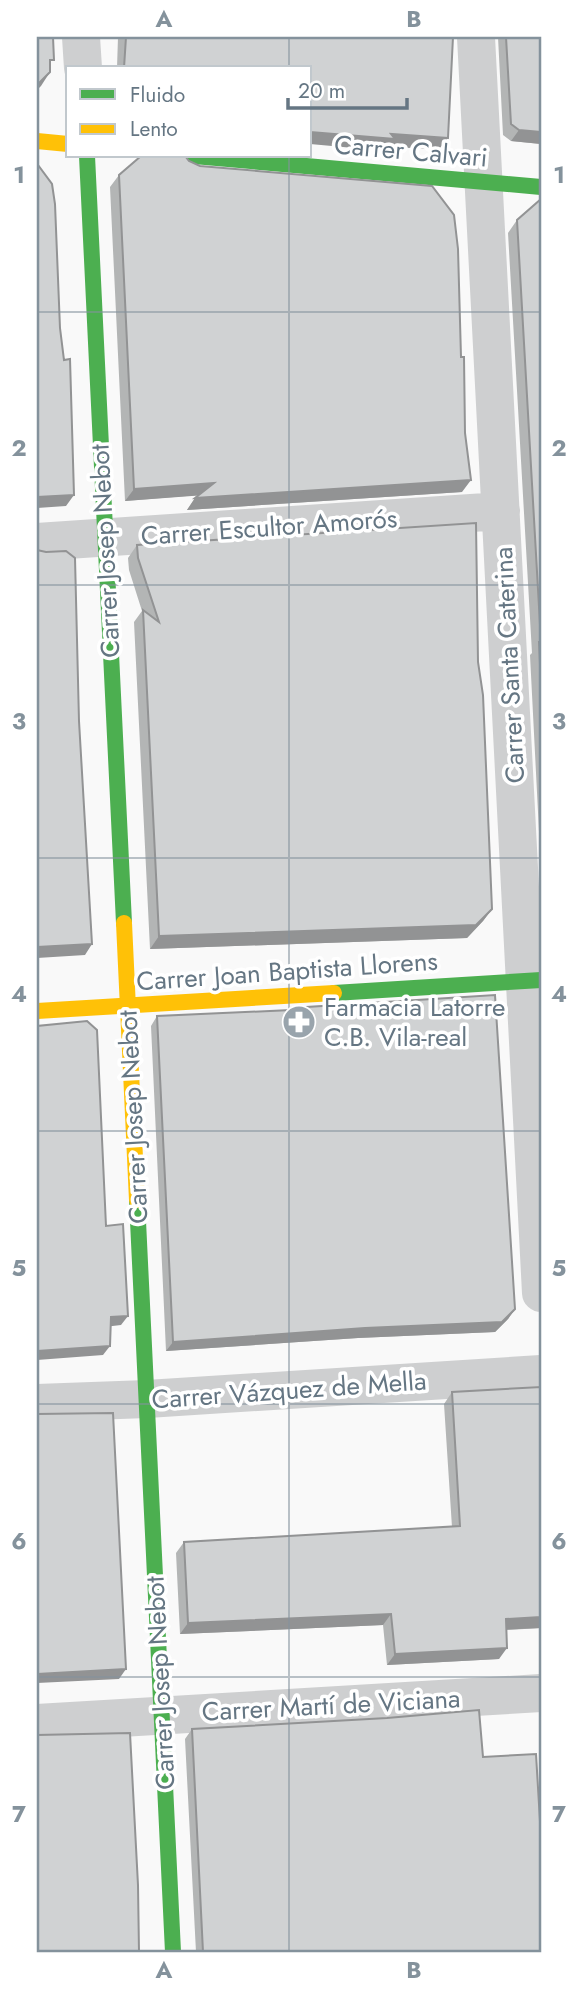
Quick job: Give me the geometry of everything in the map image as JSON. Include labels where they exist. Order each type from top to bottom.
[{"type":"street","points":[[81,37],[83,66]]},
{"type":"street","name":"Carrer Santa Caterina","points":[[476,37],[501,511],[533,980],[541,1293]]},
{"type":"street","points":[[37,141],[66,144]]},
{"type":"street","name":"Carrer Josep Nebot","points":[[87,158],[173,1952]]},
{"type":"street","name":"Carrer Calvari","points":[[216,158],[541,187]]},
{"type":"street","name":"Carrer Escultor Amorós","points":[[37,542],[501,511]]},
{"type":"street","name":"Carrer Joan Baptista Llorens","points":[[37,1011],[533,980]]},
{"type":"street","name":"Carrer Vázquez de Mella","points":[[37,1403],[147,1399],[541,1374]]},
{"type":"street","name":"Carrer Martí de Viciana","points":[[37,1723],[541,1693]]},
{"type":"building","points":[[37,37],[53,37],[54,60],[50,60],[50,72],[38,84],[37,84]]},
{"type":"building","points":[[126,37],[453,37],[448,138],[391,134],[395,139],[312,132],[312,66],[124,66]]},
{"type":"building","points":[[506,37],[541,37],[541,132],[519,130],[511,124]]},
{"type":"building","points":[[139,158],[187,158],[200,166],[432,186],[454,215],[458,249],[461,357],[464,357],[465,433],[471,480],[195,498],[214,483],[134,489],[119,175]]},
{"type":"building","points":[[37,165],[52,184],[55,204],[60,328],[64,360],[70,359],[74,495],[37,497]]},
{"type":"building","points":[[541,199],[541,642],[517,220]]},
{"type":"building","points":[[476,523],[478,662],[483,695],[492,909],[476,925],[159,936],[143,610],[159,622],[138,558],[137,545]]},
{"type":"building","points":[[37,550],[66,551],[75,558],[79,721],[92,944],[37,947]]},
{"type":"building","points":[[539,642],[541,642],[541,686]]},
{"type":"building","points":[[495,995],[515,1309],[502,1322],[365,1328],[173,1342],[157,1016],[291,1010]]},
{"type":"building","points":[[87,1021],[97,1030],[106,1226],[123,1224],[128,1316],[111,1317],[110,1346],[37,1351],[37,1026]]},
{"type":"building","points":[[541,1387],[541,1617],[506,1619],[507,1648],[395,1654],[391,1614],[188,1623],[184,1542],[460,1526],[452,1392]]},
{"type":"building","points":[[113,1413],[126,1669],[37,1674],[37,1414]]},
{"type":"building","points":[[479,1710],[483,1757],[536,1754],[541,1838],[541,1952],[203,1952],[192,1729]]},
{"type":"building","points":[[130,1733],[139,1952],[37,1952],[37,1735]]},
{"type":"traffic: fast","points":[[87,158],[124,923]]},
{"type":"traffic: fast","points":[[216,158],[541,187]]},
{"type":"traffic: fast","points":[[334,993],[541,980]]},
{"type":"traffic: fast","points":[[137,1200],[173,1952]]},
{"type":"traffic: slow","points":[[37,141],[66,144]]},
{"type":"traffic: slow","points":[[124,923],[137,1200]]},
{"type":"traffic: slow","points":[[37,1011],[334,993]]},
{"type":"place","name":"Farmacia Latorre C.B. Vila-real","points":[[299,1022]]}]
